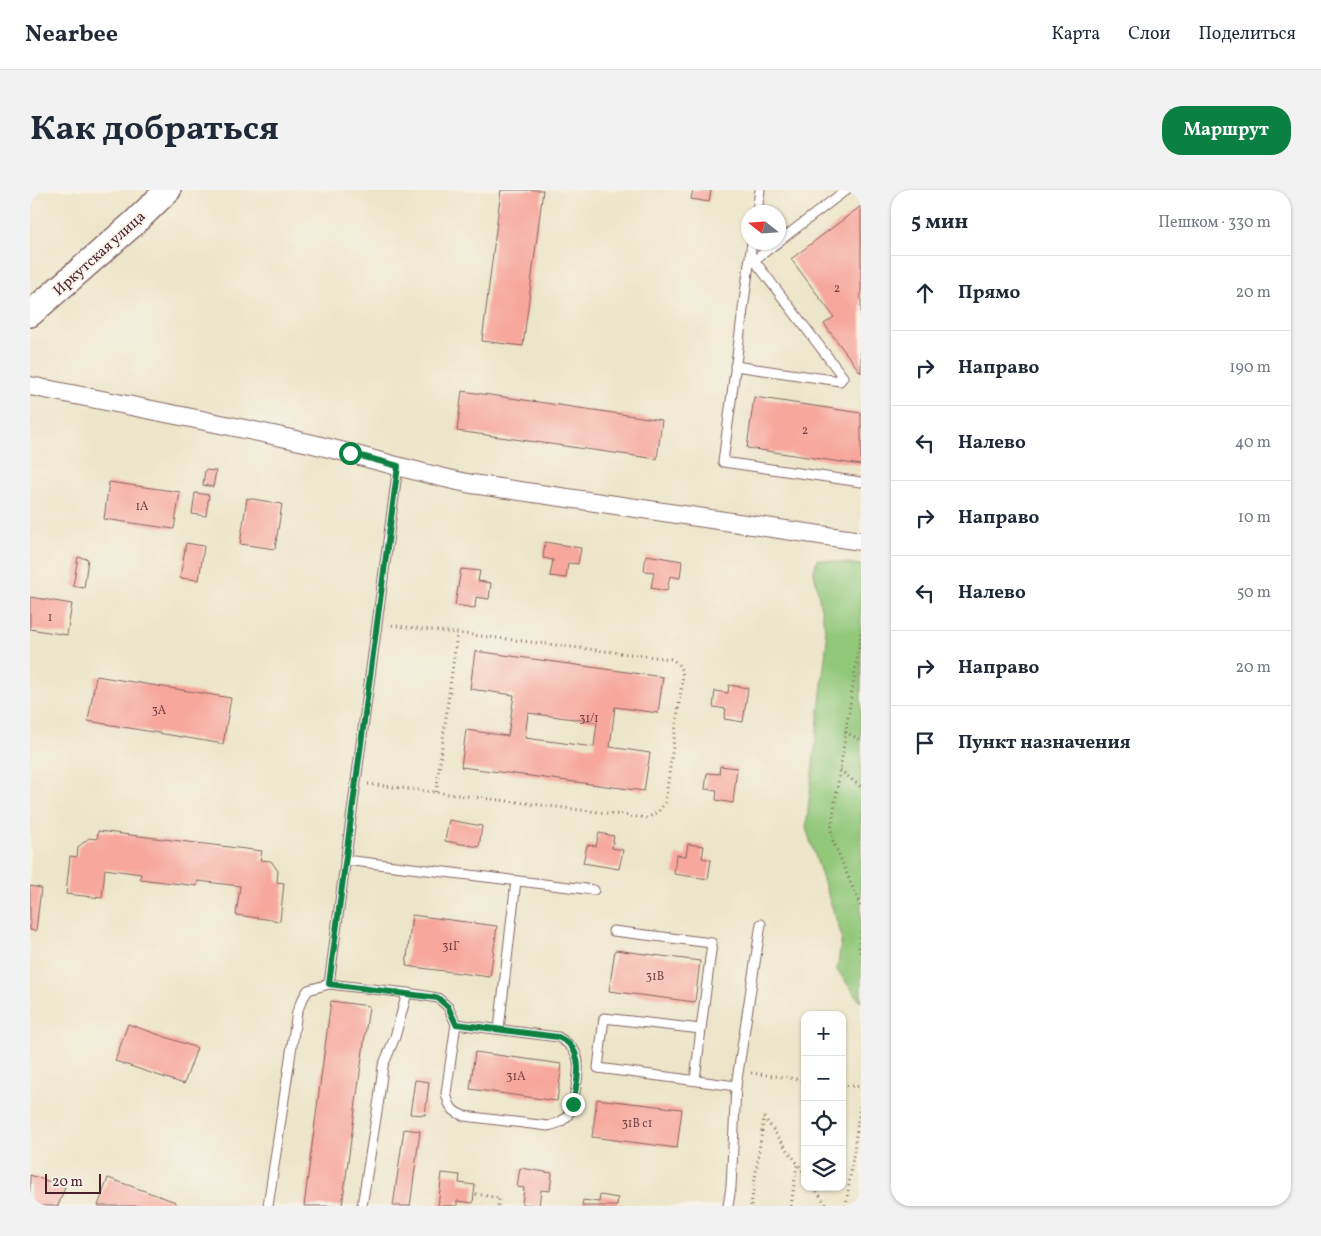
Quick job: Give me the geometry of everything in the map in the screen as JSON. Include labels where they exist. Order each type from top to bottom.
[{"type":"street","name":"Иркутская улица","points":[[30,314],[133,224],[168,190]]},
{"type":"street","points":[[30,386],[292,439],[432,476],[472,484],[861,541]]},
{"type":"lane","points":[[758,205],[760,190]]},
{"type":"lane","points":[[786,236],[846,190]]},
{"type":"lane","points":[[752,250],[752,262],[723,462],[861,482]]},
{"type":"lane","points":[[752,262],[768,250]]},
{"type":"lane","points":[[736,366],[840,381],[843,377],[752,262]]},
{"type":"lane","points":[[329,984],[398,466]]},
{"type":"lane","points":[[346,860],[594,890]]},
{"type":"lane","points":[[499,1029],[516,881]]},
{"type":"lane","points":[[728,1206],[736,1086],[761,924]]},
{"type":"lane","points":[[613,932],[712,943],[695,1080]]},
{"type":"lane","points":[[268,1206],[296,1012],[308,990],[329,984],[438,998],[448,1007],[456,1024],[446,1093],[448,1104],[455,1113],[464,1116],[548,1126],[559,1124],[568,1116],[573,1104],[579,1068],[577,1056],[570,1044],[558,1037],[456,1024]]},
{"type":"lane","points":[[362,1206],[380,1099],[383,1066],[395,1037],[407,994]]},
{"type":"lane","points":[[702,1030],[604,1018],[598,1068],[736,1086]]},
{"type":"path","points":[[356,782],[647,818],[661,809],[664,803],[683,676],[680,666],[671,659],[377,623]]},
{"type":"path","points":[[861,633],[860,649],[831,822],[831,836],[861,906]]},
{"type":"path","points":[[436,792],[457,634]]},
{"type":"path","points":[[846,732],[861,740]]},
{"type":"path","points":[[839,770],[861,787]]},
{"type":"path","points":[[861,932],[859,948],[861,956]]},
{"type":"path","points":[[738,1072],[801,1080]]},
{"type":"path","points":[[846,1085],[861,1087]]},
{"type":"path","points":[[846,1206],[861,1099]]},
{"type":"path","points":[[751,1206],[764,1117],[801,1169]]},
{"type":"path","points":[[791,1206],[797,1164]]},
{"type":"path","points":[[817,1191],[827,1206]]},
{"type":"path","points":[[476,1194],[499,1198],[498,1206]]},
{"type":"path","points":[[852,1206],[861,1199]]},
{"type":"green space","points":[[817,559],[861,565],[861,1002],[837,970],[842,937],[806,828],[827,640],[814,572]]},
{"type":"building","points":[[501,190],[543,190],[523,346],[482,341]]},
{"type":"building","points":[[693,190],[711,190],[709,202],[691,199]]},
{"type":"building","points":[[861,206],[861,373],[824,324],[834,317],[791,259]]},
{"type":"building","points":[[462,391],[662,420],[657,459],[457,431]]},
{"type":"building","points":[[754,397],[861,413],[861,465],[747,448]]},
{"type":"building","points":[[205,470],[216,471],[213,487],[203,485]]},
{"type":"building","points":[[109,482],[180,492],[174,529],[104,519]]},
{"type":"building","points":[[195,493],[209,495],[206,516],[192,514]]},
{"type":"building","points":[[247,498],[282,504],[275,549],[240,544]]},
{"type":"building","points":[[545,542],[581,548],[578,564],[568,563],[566,578],[550,576],[553,560],[543,558]]},
{"type":"building","points":[[186,543],[204,546],[199,580],[180,578]]},
{"type":"building","points":[[646,555],[682,561],[680,578],[670,576],[667,591],[651,588],[654,572],[644,571]]},
{"type":"building","points":[[78,557],[88,559],[84,588],[73,586]]},
{"type":"building","points":[[461,569],[480,571],[478,581],[491,583],[489,599],[476,597],[475,608],[455,605]]},
{"type":"building","points":[[30,597],[72,604],[67,635],[30,629]]},
{"type":"building","points":[[475,651],[663,677],[658,713],[615,707],[610,747],[650,753],[644,791],[461,767],[466,730],[508,736],[514,695],[470,689]],"holes":[[[528,713],[597,722],[594,747],[525,738]]]},
{"type":"building","points":[[96,676],[231,698],[223,744],[88,721]]},
{"type":"building","points":[[729,685],[748,688],[743,722],[724,719],[726,709],[713,707],[715,691],[728,693]]},
{"type":"building","points":[[720,766],[737,768],[733,803],[716,800],[717,790],[705,789],[707,773],[719,774]]},
{"type":"building","points":[[449,820],[482,826],[479,847],[445,841]]},
{"type":"building","points":[[98,831],[262,851],[260,860],[271,861],[278,871],[277,882],[284,883],[280,921],[236,915],[240,886],[198,881],[197,886],[140,879],[141,874],[105,869],[102,898],[66,894],[70,856],[77,857],[78,847],[89,838],[97,839]]},
{"type":"building","points":[[599,833],[614,836],[612,848],[623,850],[619,869],[583,863],[587,845],[596,846]]},
{"type":"building","points":[[688,844],[704,846],[702,858],[711,860],[708,879],[674,874],[676,855],[686,856]]},
{"type":"building","points":[[30,886],[41,888],[36,931],[30,930]]},
{"type":"building","points":[[412,915],[497,926],[490,977],[406,966]]},
{"type":"building","points":[[615,950],[700,961],[695,1002],[609,991]]},
{"type":"building","points":[[331,1001],[369,1006],[342,1206],[304,1206]]},
{"type":"building","points":[[128,1024],[197,1048],[184,1084],[115,1061]]},
{"type":"building","points":[[475,1052],[562,1064],[557,1101],[470,1089]]},
{"type":"building","points":[[415,1080],[429,1082],[425,1115],[410,1114]]},
{"type":"building","points":[[597,1099],[682,1109],[677,1148],[592,1137]]},
{"type":"building","points":[[404,1129],[420,1131],[410,1206],[393,1206]]},
{"type":"building","points":[[520,1168],[552,1173],[550,1191],[541,1190],[539,1206],[522,1204],[524,1188],[517,1187]]},
{"type":"building","points":[[442,1173],[460,1175],[459,1183],[475,1185],[473,1203],[457,1201],[457,1206],[438,1206]]},
{"type":"building","points":[[30,1175],[65,1187],[58,1206],[30,1206]]},
{"type":"building","points":[[108,1178],[176,1202],[175,1206],[98,1206]]},
{"type":"building","points":[[600,1195],[618,1198],[617,1206],[582,1206],[583,1200],[599,1202]]},
{"type":"route","points":[[350,453],[398,466],[329,984],[438,998],[448,1007],[456,1024],[558,1037],[570,1044],[577,1056],[579,1068],[573,1104]]}]
